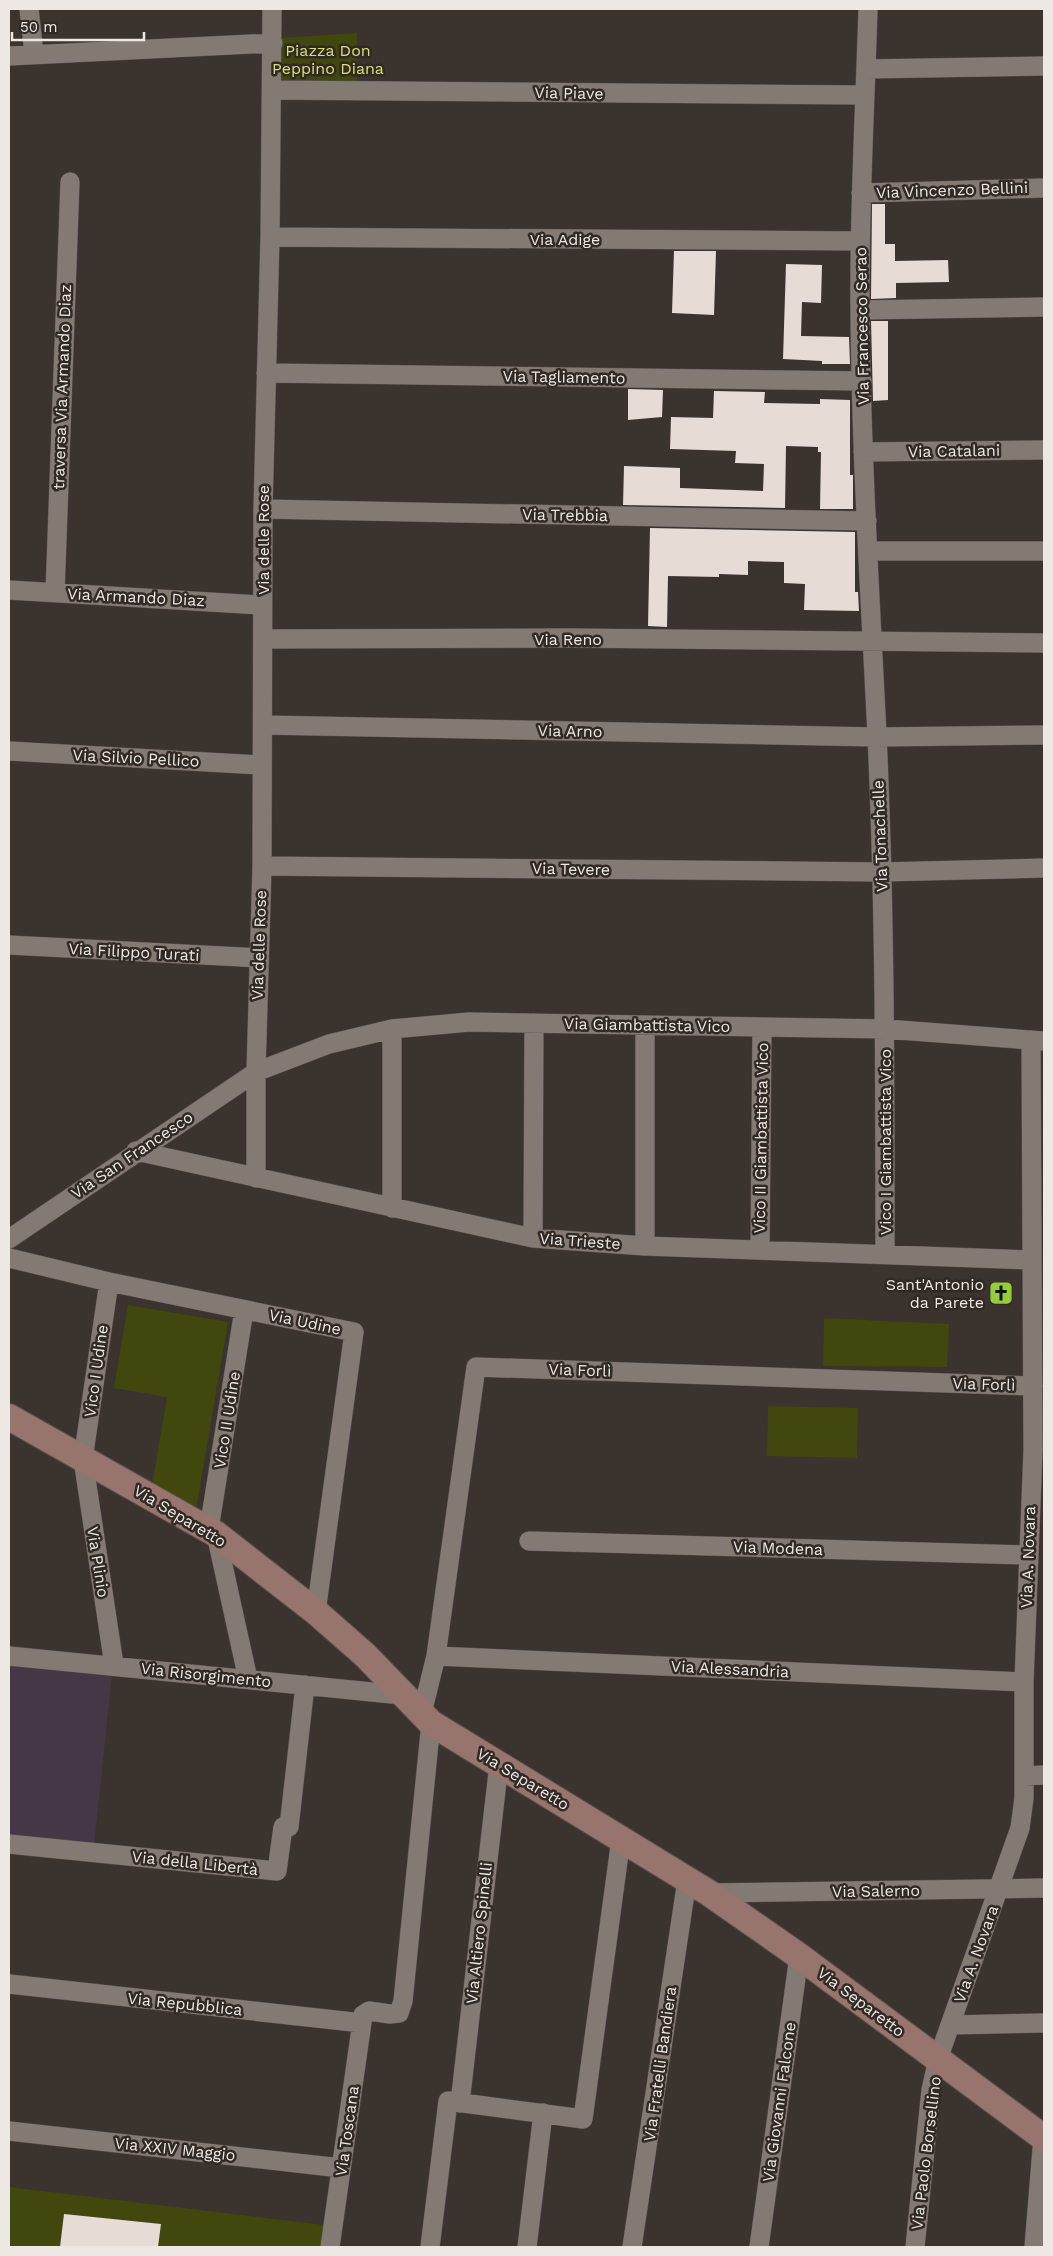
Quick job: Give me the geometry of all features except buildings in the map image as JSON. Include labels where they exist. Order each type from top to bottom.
[{"type":"street","points":[[29,9],[34,54]]},
{"type":"street","name":"Via delle Rose","points":[[256,1178],[256,1072],[262,866],[262,509],[270,237],[272,9]]},
{"type":"street","name":"Via Francesco Serao","points":[[868,9],[861,193],[860,310],[872,643]]},
{"type":"street","points":[[9,56],[273,43]]},
{"type":"street","points":[[866,69],[1044,66]]},
{"type":"street","name":"Via Piave","points":[[272,90],[866,95]]},
{"type":"street","name":"traversa Via Armando Diaz","points":[[55,593],[70,182]]},
{"type":"street","name":"Via Vincenzo Bellini","points":[[861,193],[1044,188]]},
{"type":"street","name":"Via Adige","points":[[270,237],[860,241]]},
{"type":"street","points":[[860,310],[1044,307]]},
{"type":"street","name":"Via Tagliamento","points":[[266,373],[862,381]]},
{"type":"street","name":"Via Catalani","points":[[864,452],[1044,450]]},
{"type":"street","name":"Via Trebbia","points":[[262,509],[867,521]]},
{"type":"street","points":[[869,551],[1044,551]]},
{"type":"street","name":"Via Armando Diaz","points":[[9,590],[262,605]]},
{"type":"street","name":"Via Reno","points":[[263,639],[570,638],[872,643],[1044,643]]},
{"type":"street","name":"Via Tonachelle","points":[[872,643],[877,737],[886,1030]]},
{"type":"street","name":"Via Arno","points":[[263,725],[877,737],[1044,735]]},
{"type":"street","name":"Via Silvio Pellico","points":[[9,751],[262,765]]},
{"type":"street","name":"Via Tevere","points":[[262,866],[881,872],[1044,868]]},
{"type":"street","name":"Via Filippo Turati","points":[[9,945],[259,958]]},
{"type":"street","name":"Via Giambattista Vico","points":[[256,1072],[329,1044],[392,1029],[470,1022],[886,1030],[1038,1041]]},
{"type":"street","points":[[533,1238],[534,1023]]},
{"type":"street","points":[[645,1246],[646,1026]]},
{"type":"street","name":"Vico II Giambattista Vico","points":[[760,1249],[762,1027]]},
{"type":"street","points":[[392,1029],[392,1208]]},
{"type":"street","name":"Vico I Giambattista Vico","points":[[885,1254],[886,1030]]},
{"type":"street","name":"Via A. Novara","points":[[938,2059],[1020,1828],[1024,1776],[1024,1682],[1036,1578],[1028,1555],[1038,1449],[1033,1386],[1038,1331],[1036,1262],[1038,1041]]},
{"type":"street","name":"Via San Francesco","points":[[9,1239],[136,1151],[256,1072]]},
{"type":"street","name":"Via Trieste","points":[[136,1151],[533,1238],[645,1246],[885,1254],[1036,1262]]},
{"type":"street","name":"Via Udine","points":[[9,1258],[109,1282],[354,1332],[316,1612]]},
{"type":"street","name":"Vico I Udine","points":[[83,1459],[109,1282]]},
{"type":"street","name":"Vico II Udine","points":[[212,1532],[244,1310]]},
{"type":"street","name":"Via Forlì","points":[[427,1718],[476,1367],[1033,1386]]},
{"type":"street","name":"Via Separetto","points":[[9,1417],[212,1532],[316,1612],[365,1655],[402,1695],[427,1718],[698,1887],[799,1956],[1043,2137]]},
{"type":"street","name":"Via Plinio","points":[[83,1459],[114,1665]]},
{"type":"street","points":[[212,1532],[248,1679]]},
{"type":"street","name":"Via Modena","points":[[529,1541],[1028,1555]]},
{"type":"street","name":"Via Risorgimento","points":[[9,1656],[402,1695]]},
{"type":"street","name":"Via Alessandria","points":[[436,1656],[1024,1682]]},
{"type":"street","name":"Via della Libertà","points":[[9,1844],[278,1872],[283,1827],[289,1827],[305,1685]]},
{"type":"street","name":"Via Repubblica","points":[[9,1984],[363,2019],[369,2011],[390,2014],[399,2013],[403,2001],[427,1718]]},
{"type":"street","name":"Via Altiero Spinelli","points":[[460,2103],[499,1764]]},
{"type":"street","points":[[1024,1776],[1044,1775]]},
{"type":"street","points":[[430,2247],[448,2101],[583,2118],[621,1839]]},
{"type":"street","name":"Via Salerno","points":[[698,1887],[1044,1888]]},
{"type":"street","name":"Via Fratelli Bandiera","points":[[632,2247],[698,1887]]},
{"type":"street","name":"Via Giovanni Falcone","points":[[759,2247],[799,1956]]},
{"type":"street","name":"Via Toscana","points":[[330,2247],[363,2019]]},
{"type":"street","points":[[950,2025],[1044,2023]]},
{"type":"street","name":"Via Paolo Borsellino","points":[[915,2247],[931,2090],[938,2059]]},
{"type":"street","points":[[527,2247],[543,2114]]},
{"type":"street","name":"Via XXIV Maggio","points":[[9,2131],[341,2168]]},
{"type":"street","points":[[1034,2247],[1043,2137]]},
{"type":"shaded area","points":[[9,1663],[112,1674],[94,1845],[9,1836]]},
{"type":"green space","name":"Piazza Don Peppino Diana","points":[[357,33],[357,83],[287,84],[281,80],[281,38]]},
{"type":"green space","points":[[128,1305],[228,1322],[196,1510],[152,1485],[167,1397],[114,1388]]},
{"type":"green space","points":[[824,1318],[949,1324],[947,1367],[823,1366]]},
{"type":"green space","points":[[768,1406],[858,1408],[857,1458],[767,1456]]},
{"type":"green space","points":[[9,2187],[324,2225],[322,2247],[9,2247]]},
{"type":"place","name":"Sant'Antonio da Parete","points":[[1001,1293]]}]
